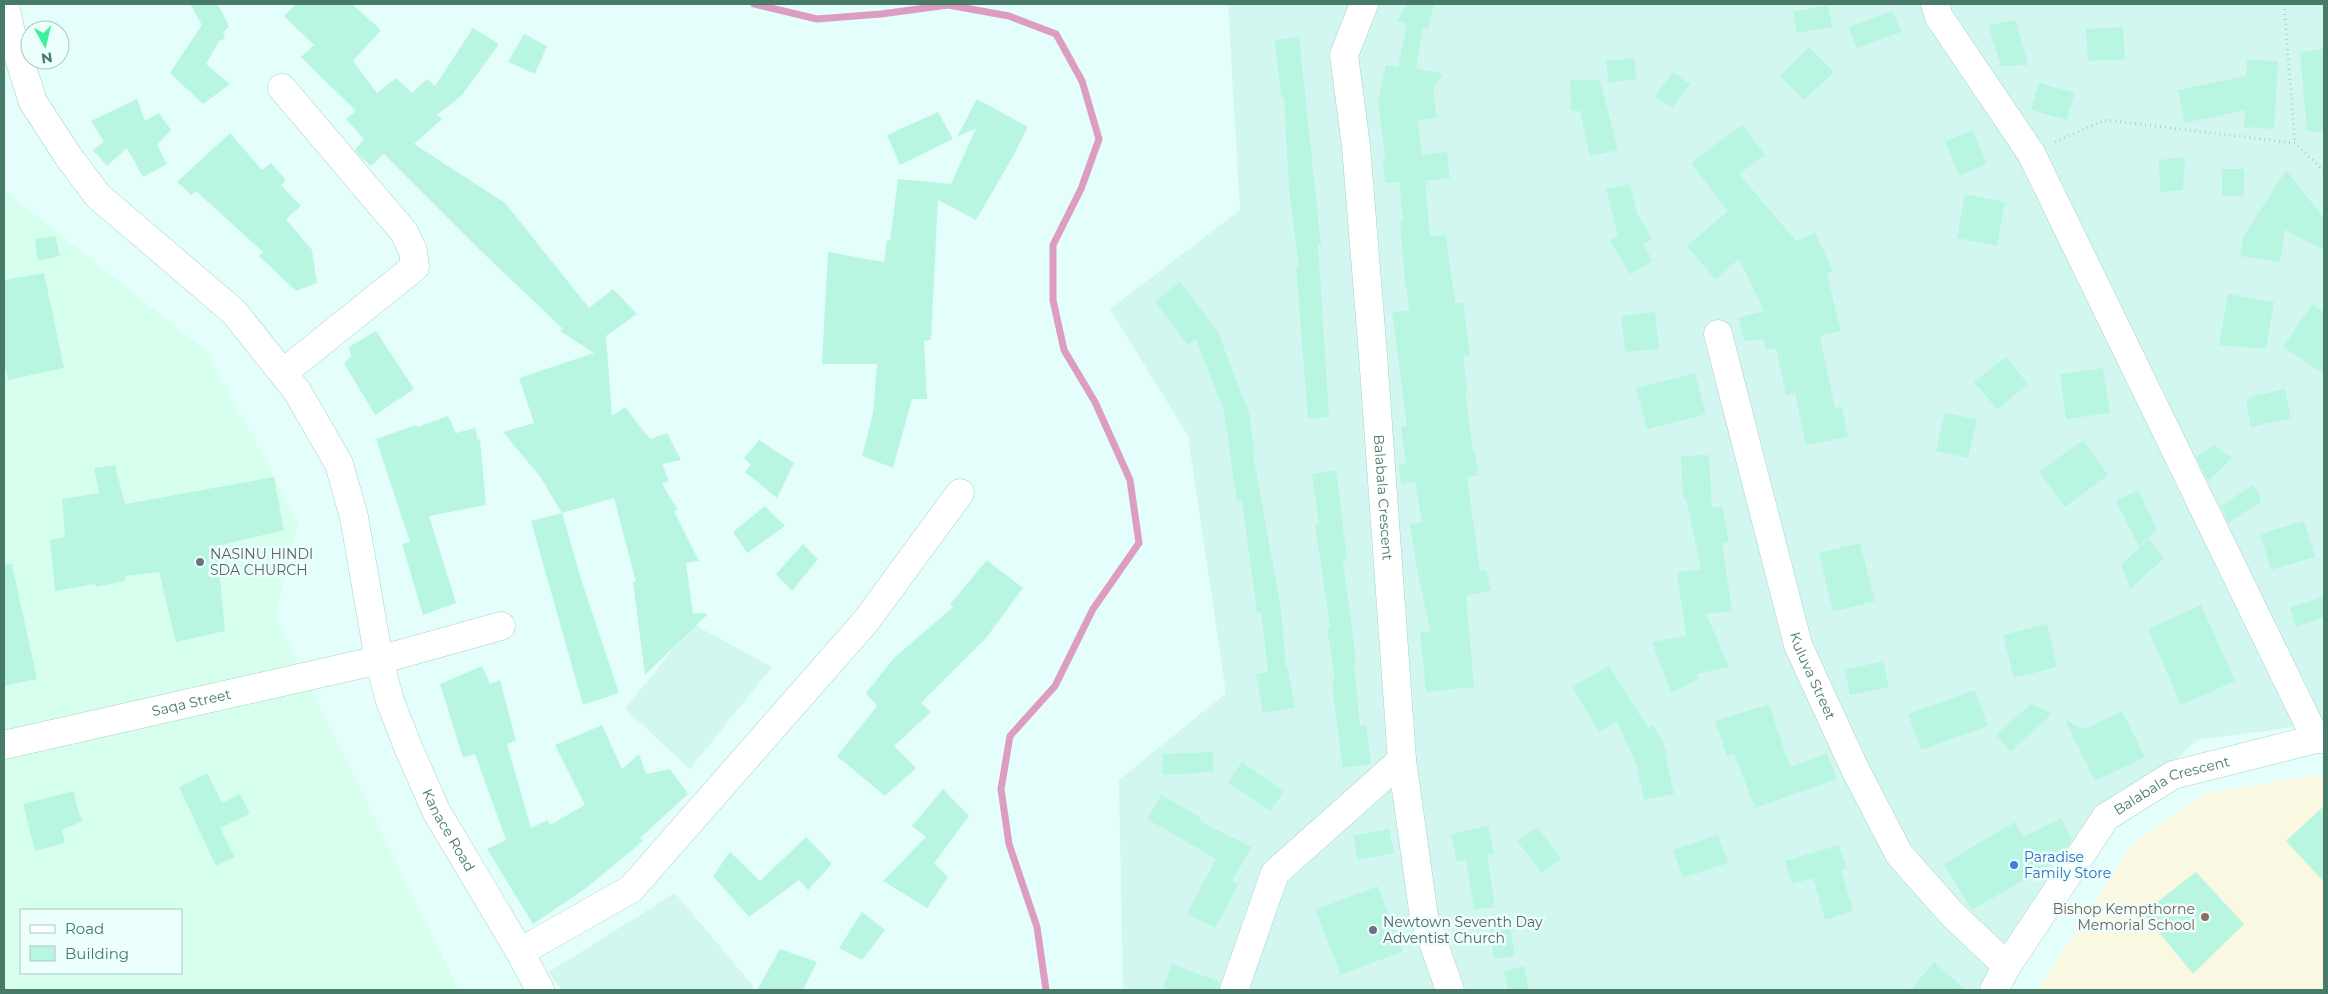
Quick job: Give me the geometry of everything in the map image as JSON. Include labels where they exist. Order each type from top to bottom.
[{"type":"street","name":"Kanace Road","points":[[5,4],[11,33],[13,75],[68,156],[98,196],[234,312],[284,372],[340,464],[354,517],[379,660],[394,710],[432,802],[520,952],[540,990]]},
{"type":"street","name":"Balabala Crescent","points":[[1364,4],[1344,55],[1356,146],[1402,760],[1424,916],[1450,990]]},
{"type":"street","points":[[1935,4],[1940,17],[2031,153],[2320,739]]},
{"type":"street","points":[[282,88],[404,232],[413,251],[415,268],[284,372]]},
{"type":"street","name":"Kuluva Street","points":[[1718,334],[1802,654],[1855,768],[1899,854],[1952,914],[2007,966]]},
{"type":"street","points":[[520,952],[631,889],[866,621],[960,492]]},
{"type":"street","name":"Saqa Street","points":[[4,745],[379,660],[501,626]]},
{"type":"street","name":"Balabala Crescent","points":[[1994,990],[2007,966],[2106,817],[2173,775],[2320,739]]},
{"type":"street","points":[[1234,990],[1275,873],[1402,760]]},
{"type":"path","points":[[2284,4],[2295,143]]},
{"type":"path","points":[[2031,153],[2105,120],[2295,143],[2324,170]]},
{"type":"shaded area","points":[[1228,4],[2324,4],[2324,723],[2197,740],[2110,821],[1990,990],[1123,990],[1119,780],[1226,693],[1188,436],[1110,309],[1240,210]]},
{"type":"shaded area","points":[[4,190],[207,352],[298,522],[275,616],[459,990],[4,990]]},
{"type":"shaded area","points":[[693,624],[772,667],[690,769],[625,709]]},
{"type":"shaded area","name":"Bishop Kempthorne Memorial School","points":[[2324,774],[2324,990],[2038,990],[2132,844],[2206,793]]},
{"type":"shaded area","points":[[675,893],[754,987],[749,990],[561,990],[549,972]]},
{"type":"building","points":[[190,4],[218,4],[229,27],[223,32],[225,39],[219,41],[206,64],[230,84],[203,104],[170,73],[202,25]]},
{"type":"building","points":[[296,4],[352,4],[381,30],[353,61],[377,93],[396,78],[412,93],[427,79],[435,86],[473,28],[499,44],[462,95],[437,115],[442,119],[414,144],[505,203],[589,308],[613,289],[637,314],[606,336],[612,416],[625,407],[650,439],[667,433],[681,460],[662,464],[669,481],[662,484],[678,510],[674,511],[699,561],[686,563],[693,613],[708,614],[645,675],[633,582],[636,582],[614,498],[562,513],[541,478],[503,432],[534,423],[519,378],[594,353],[560,331],[563,329],[483,253],[384,154],[371,166],[358,154],[355,150],[364,139],[346,119],[356,111],[301,57],[314,45],[284,16]]},
{"type":"building","points":[[1407,4],[1434,4],[1428,29],[1423,28],[1416,68],[1443,74],[1433,90],[1437,118],[1418,120],[1422,155],[1447,152],[1450,178],[1425,181],[1430,236],[1446,235],[1455,303],[1463,302],[1470,356],[1463,357],[1468,390],[1465,391],[1473,453],[1475,452],[1479,475],[1467,477],[1480,571],[1486,570],[1491,590],[1466,596],[1474,687],[1426,692],[1420,632],[1430,631],[1410,524],[1422,522],[1415,482],[1401,484],[1399,464],[1406,463],[1401,427],[1407,426],[1392,312],[1410,310],[1405,283],[1400,221],[1403,221],[1399,182],[1385,183],[1383,160],[1385,159],[1378,101],[1386,65],[1398,67],[1407,24],[1397,21]]},
{"type":"building","points":[[1828,5],[1832,27],[1797,33],[1793,12]]},
{"type":"building","points":[[1893,11],[1901,32],[1857,48],[1849,27]]},
{"type":"building","points":[[2016,20],[2028,65],[2001,66],[1988,25]]},
{"type":"building","points":[[2123,27],[2125,59],[2088,61],[2086,29]]},
{"type":"building","points":[[524,34],[547,46],[535,74],[508,62]]},
{"type":"building","points":[[1299,37],[1321,245],[1318,245],[1329,417],[1308,419],[1296,267],[1299,267],[1289,191],[1284,97],[1281,97],[1275,40]]},
{"type":"building","points":[[1809,47],[1834,72],[1804,100],[1780,76]]},
{"type":"building","points":[[2324,48],[2324,132],[2307,131],[2300,53]]},
{"type":"building","points":[[1634,58],[1637,79],[1609,83],[1606,61]]},
{"type":"building","points":[[2247,60],[2278,61],[2274,129],[2244,127],[2245,110],[2185,123],[2178,90],[2246,76]]},
{"type":"building","points":[[1673,72],[1690,84],[1672,108],[1655,96]]},
{"type":"building","points":[[1570,80],[1600,80],[1618,150],[1590,156],[1580,111],[1571,111]]},
{"type":"building","points":[[2039,83],[2075,93],[2067,120],[2031,110]]},
{"type":"building","points":[[137,99],[145,121],[159,113],[171,130],[157,145],[167,164],[143,177],[127,148],[107,166],[93,150],[104,142],[91,121]]},
{"type":"building","points":[[977,99],[1028,127],[976,220],[938,200],[931,340],[924,341],[927,399],[912,399],[893,468],[862,456],[873,413],[877,364],[822,364],[828,252],[884,262],[887,240],[890,240],[898,179],[951,184],[976,128],[957,137]]},
{"type":"building","points":[[938,112],[953,139],[900,165],[887,135]]},
{"type":"building","points":[[1742,125],[1765,155],[1739,174],[1796,241],[1815,232],[1833,271],[1827,274],[1841,331],[1820,336],[1835,408],[1842,407],[1848,437],[1806,445],[1795,393],[1786,395],[1776,348],[1766,350],[1764,339],[1744,341],[1738,318],[1764,311],[1739,259],[1715,279],[1687,246],[1728,211],[1691,163]]},
{"type":"building","points":[[1973,130],[1987,164],[1959,176],[1945,141]]},
{"type":"building","points":[[230,133],[262,170],[271,163],[286,180],[281,185],[301,206],[286,219],[312,250],[317,283],[296,291],[259,256],[263,252],[196,191],[191,195],[177,182]]},
{"type":"building","points":[[2185,157],[2183,190],[2160,192],[2159,160]]},
{"type":"building","points":[[2222,169],[2244,169],[2244,196],[2222,196]]},
{"type":"building","points":[[2286,170],[2324,218],[2324,250],[2285,230],[2280,262],[2240,256],[2243,237]]},
{"type":"building","points":[[1630,184],[1637,214],[1652,238],[1643,244],[1653,261],[1630,274],[1610,240],[1618,236],[1606,189]]},
{"type":"building","points":[[1965,194],[2005,202],[1997,246],[1957,238]]},
{"type":"building","points":[[55,236],[60,256],[38,261],[35,239]]},
{"type":"building","points":[[44,273],[64,368],[8,380],[4,363],[4,280]]},
{"type":"building","points":[[1180,282],[1218,332],[1249,413],[1255,454],[1253,454],[1281,609],[1286,669],[1288,669],[1295,708],[1263,713],[1256,674],[1268,672],[1261,612],[1257,613],[1242,500],[1237,502],[1224,411],[1196,339],[1188,345],[1155,302]]},
{"type":"building","points":[[2228,294],[2274,302],[2266,349],[2219,345]]},
{"type":"building","points":[[2312,304],[2324,312],[2324,374],[2283,347]]},
{"type":"building","points":[[1655,312],[1659,349],[1625,352],[1621,316]]},
{"type":"building","points":[[376,331],[414,389],[375,415],[344,363],[351,356],[349,347]]},
{"type":"building","points":[[2006,357],[2028,384],[1997,409],[1974,382]]},
{"type":"building","points":[[2103,368],[2110,413],[2066,419],[2060,374]]},
{"type":"building","points":[[1695,373],[1706,414],[1647,429],[1636,388]]},
{"type":"building","points":[[2285,389],[2291,418],[2251,427],[2246,403],[2250,397]]},
{"type":"building","points":[[1945,412],[1977,420],[1968,458],[1936,451]]},
{"type":"building","points":[[448,416],[456,433],[475,428],[478,440],[480,439],[486,505],[429,516],[456,603],[423,615],[402,544],[410,542],[376,439]]},
{"type":"building","points":[[759,440],[794,463],[777,498],[745,472],[751,465],[744,458]]},
{"type":"building","points":[[2083,440],[2108,475],[2065,507],[2039,472]]},
{"type":"building","points":[[2214,445],[2232,458],[2208,481],[2196,457]]},
{"type":"building","points":[[1709,455],[1712,508],[1722,506],[1729,542],[1722,544],[1732,611],[1706,614],[1729,667],[1697,674],[1699,679],[1671,693],[1652,642],[1686,636],[1677,572],[1701,569],[1686,498],[1683,498],[1681,456]]},
{"type":"building","points":[[115,465],[125,504],[274,477],[284,530],[217,546],[225,631],[176,642],[159,572],[125,576],[125,581],[96,587],[95,584],[55,591],[50,540],[65,537],[62,499],[99,493],[94,468]]},
{"type":"building","points":[[1336,470],[1347,560],[1343,561],[1356,661],[1354,662],[1360,726],[1366,725],[1371,764],[1343,768],[1332,681],[1335,680],[1327,627],[1330,627],[1315,524],[1319,524],[1312,474]]},
{"type":"building","points":[[2253,485],[2260,495],[2260,502],[2228,523],[2221,506]]},
{"type":"building","points":[[2138,490],[2157,529],[2139,547],[2116,501]]},
{"type":"building","points":[[765,506],[785,526],[747,553],[733,532]]},
{"type":"building","points":[[562,513],[582,582],[619,693],[583,705],[531,521]]},
{"type":"building","points":[[2304,521],[2315,557],[2271,570],[2260,534]]},
{"type":"building","points":[[2149,539],[2164,558],[2130,589],[2121,565]]},
{"type":"building","points":[[1860,543],[1875,601],[1833,612],[1819,553]]},
{"type":"building","points":[[803,544],[818,559],[792,591],[776,574]]},
{"type":"building","points":[[987,560],[1023,588],[986,638],[921,703],[931,712],[894,746],[916,768],[885,796],[837,756],[877,706],[866,693],[894,658],[953,607],[950,604]]},
{"type":"building","points":[[12,564],[37,679],[4,686],[4,565]]},
{"type":"building","points":[[2324,596],[2324,617],[2296,627],[2290,608]]},
{"type":"building","points":[[2201,605],[2235,681],[2181,705],[2148,629]]},
{"type":"building","points":[[2047,624],[2057,667],[2014,678],[2003,635]]},
{"type":"building","points":[[1883,661],[1889,687],[1850,695],[1845,670]]},
{"type":"building","points":[[482,666],[490,684],[500,680],[516,741],[507,744],[531,828],[547,820],[550,825],[585,805],[555,745],[602,725],[622,769],[639,754],[646,774],[670,769],[688,794],[640,838],[643,841],[585,889],[533,924],[487,849],[506,840],[475,754],[463,758],[440,684]]},
{"type":"building","points":[[1609,666],[1648,728],[1654,725],[1667,752],[1665,753],[1674,794],[1644,800],[1636,763],[1617,722],[1599,732],[1572,687]]},
{"type":"building","points":[[1975,690],[1988,726],[1921,750],[1908,714]]},
{"type":"building","points":[[1769,704],[1790,767],[1827,753],[1837,779],[1755,808],[1734,754],[1727,756],[1715,721]]},
{"type":"building","points":[[2031,704],[2052,714],[2011,751],[1996,735]]},
{"type":"building","points":[[2122,711],[2145,757],[2095,781],[2065,720],[2084,729]]},
{"type":"building","points":[[1213,752],[1213,772],[1163,775],[1162,754]]},
{"type":"building","points":[[1242,762],[1284,792],[1270,811],[1228,782]]},
{"type":"building","points":[[207,773],[222,803],[240,794],[250,814],[220,828],[235,857],[216,866],[179,787]]},
{"type":"building","points":[[943,789],[969,816],[934,863],[948,877],[927,908],[883,881],[926,837],[912,826]]},
{"type":"building","points":[[74,791],[78,810],[83,821],[62,830],[65,843],[35,851],[23,804]]},
{"type":"building","points":[[1161,795],[1201,818],[1199,821],[1252,847],[1232,881],[1238,885],[1215,928],[1187,914],[1216,859],[1147,819]]},
{"type":"building","points":[[2324,806],[2324,882],[2286,841]]},
{"type":"building","points":[[2061,818],[2072,839],[2059,860],[1972,910],[1944,864],[2015,822],[2024,837]]},
{"type":"building","points":[[1488,826],[1494,853],[1487,854],[1495,907],[1474,910],[1466,859],[1457,862],[1451,834]]},
{"type":"building","points":[[1537,827],[1561,859],[1542,873],[1517,841]]},
{"type":"building","points":[[1389,829],[1394,853],[1358,860],[1353,836]]},
{"type":"building","points":[[1718,835],[1728,863],[1683,878],[1673,850]]},
{"type":"building","points":[[806,837],[832,864],[808,890],[799,880],[749,917],[713,876],[730,852],[760,881]]},
{"type":"building","points":[[1839,845],[1846,868],[1841,870],[1853,911],[1825,920],[1813,878],[1792,884],[1785,861]]},
{"type":"building","points":[[2196,872],[2244,924],[2193,974],[2143,913]]},
{"type":"building","points":[[1378,886],[1403,951],[1341,975],[1315,910]]},
{"type":"building","points":[[862,912],[885,930],[862,960],[839,948]]},
{"type":"building","points":[[1509,922],[1515,956],[1494,959],[1489,925]]},
{"type":"building","points":[[780,949],[817,962],[803,990],[757,990]]},
{"type":"building","points":[[1934,962],[1966,990],[1910,990]]},
{"type":"building","points":[[1172,964],[1220,982],[1219,990],[1163,990]]},
{"type":"building","points":[[1524,966],[1529,990],[1508,990],[1504,971]]},
{"type":"waterway","points":[[754,4],[817,19],[881,14],[948,5],[1009,16],[1056,34],[1082,81],[1099,139],[1081,189],[1053,245],[1053,300],[1064,350],[1095,402],[1130,480],[1139,543],[1093,609],[1055,686],[1010,736],[1001,789],[1009,844],[1037,927],[1046,990]]},
{"type":"place","name":"NASINU HINDI SDA CHURCH","points":[[200,562]]},
{"type":"place","name":"Paradise Family Store","points":[[2014,865]]},
{"type":"place","name":"Bishop Kempthorne Memorial School","points":[[2205,917]]},
{"type":"place","name":"Newtown Seventh Day Adventist Church","points":[[1373,930]]}]
